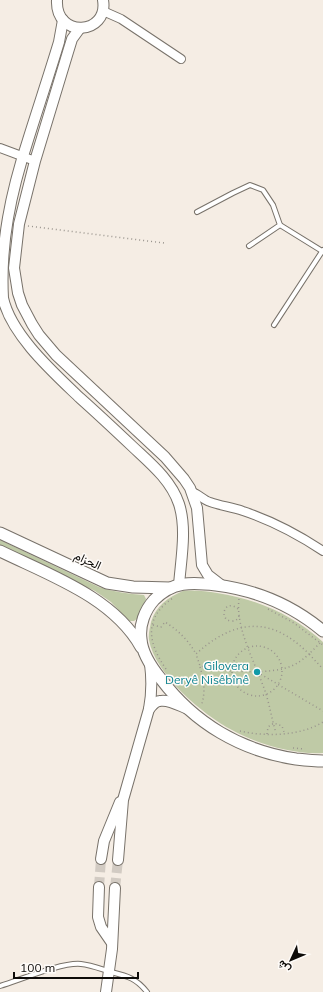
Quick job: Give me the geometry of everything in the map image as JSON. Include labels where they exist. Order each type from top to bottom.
[{"type":"main road","name":"الحزام","points":[[0,533],[107,583],[133,587],[175,590]]},
{"type":"main road","points":[[0,551],[90,595],[109,610],[126,627],[137,641],[150,664],[171,692],[188,709],[218,731],[235,741],[259,751],[287,758],[323,761]]},
{"type":"main road","points":[[144,653],[141,633],[145,615],[151,604],[157,597],[197,583],[221,586],[240,594],[266,597],[288,608],[323,631]]},
{"type":"street","points":[[57,0],[56,7],[63,20],[74,27],[80,28],[88,27],[100,18],[103,11],[103,0]]},
{"type":"street","points":[[103,11],[121,19],[181,59]]},
{"type":"street","points":[[63,20],[59,42],[22,156],[4,219],[0,246],[2,302],[12,321],[28,344],[53,372],[158,471],[174,492],[182,516],[183,536],[175,590]]},
{"type":"street","points":[[80,28],[72,39],[36,160],[19,224],[15,256],[15,281],[22,304],[32,324],[56,355],[165,457],[184,479],[192,492],[197,508],[202,565],[208,575],[221,586]]},
{"type":"street","points":[[0,148],[36,160]]},
{"type":"street","points":[[192,492],[197,493],[208,502],[245,512],[267,521],[323,551]]},
{"type":"street","points":[[118,860],[121,814],[126,790],[150,709],[152,689],[150,664]]},
{"type":"street","points":[[150,709],[159,701],[188,709]]},
{"type":"street","points":[[100,859],[108,828],[126,790]]},
{"type":"street","points":[[99,887],[99,922],[112,943]]},
{"type":"street","points":[[106,992],[112,943],[115,888]]},
{"type":"lane","points":[[197,212],[233,193],[250,186],[263,190],[273,205],[280,225],[323,250],[274,325]]},
{"type":"lane","points":[[249,246],[280,225]]},
{"type":"lane","points":[[0,986],[72,964],[80,964],[124,975],[136,980],[148,992]]},
{"type":"path","points":[[19,224],[42,229],[164,243]]},
{"type":"path","points":[[168,672],[154,649],[151,638],[155,619],[175,590]]},
{"type":"path","points":[[240,594],[245,601]]},
{"type":"path","points":[[240,594],[239,616],[242,628],[266,694],[276,734]]},
{"type":"path","points":[[239,609],[234,606],[229,606],[225,610],[224,615],[226,619],[231,621],[236,620],[239,616]]},
{"type":"path","points":[[268,609],[294,623],[323,646]]},
{"type":"path","points":[[153,625],[161,628],[165,622],[170,625],[185,638],[196,654],[200,666],[204,690],[202,707]]},
{"type":"path","points":[[196,654],[224,633],[242,628],[261,628],[279,632],[293,640],[323,669]]},
{"type":"path","points":[[200,666],[232,671],[258,672],[282,670],[295,665],[320,643]]},
{"type":"path","points":[[256,646],[264,647],[272,651],[281,664],[282,670],[278,684],[270,692],[254,696],[247,694],[240,689],[235,683],[232,671],[236,659],[241,652],[256,646]]},
{"type":"path","points":[[258,672],[323,711]]},
{"type":"path","points":[[251,736],[240,732],[276,734],[305,730],[323,722]]},
{"type":"path","points":[[273,723],[277,723],[282,726],[284,733]]},
{"type":"path","points":[[267,734],[268,728],[273,723]]},
{"type":"path","points":[[289,747],[308,750]]},
{"type":"green space","points":[[0,540],[99,587],[144,595],[146,599],[138,618],[134,621],[129,621],[111,602],[95,591],[0,545]]},
{"type":"green space","points":[[183,591],[217,593],[246,599],[260,604],[287,616],[323,642],[323,753],[300,752],[276,748],[242,735],[220,723],[195,704],[170,679],[160,666],[153,653],[149,640],[149,631],[153,616],[159,607],[172,596]]},
{"type":"tunnel","points":[[99,887],[101,859]]},
{"type":"tunnel","points":[[115,888],[118,860]]},
{"type":"place","name":"Gilovera Deryê Nisêbînê","points":[[257,672]]}]
